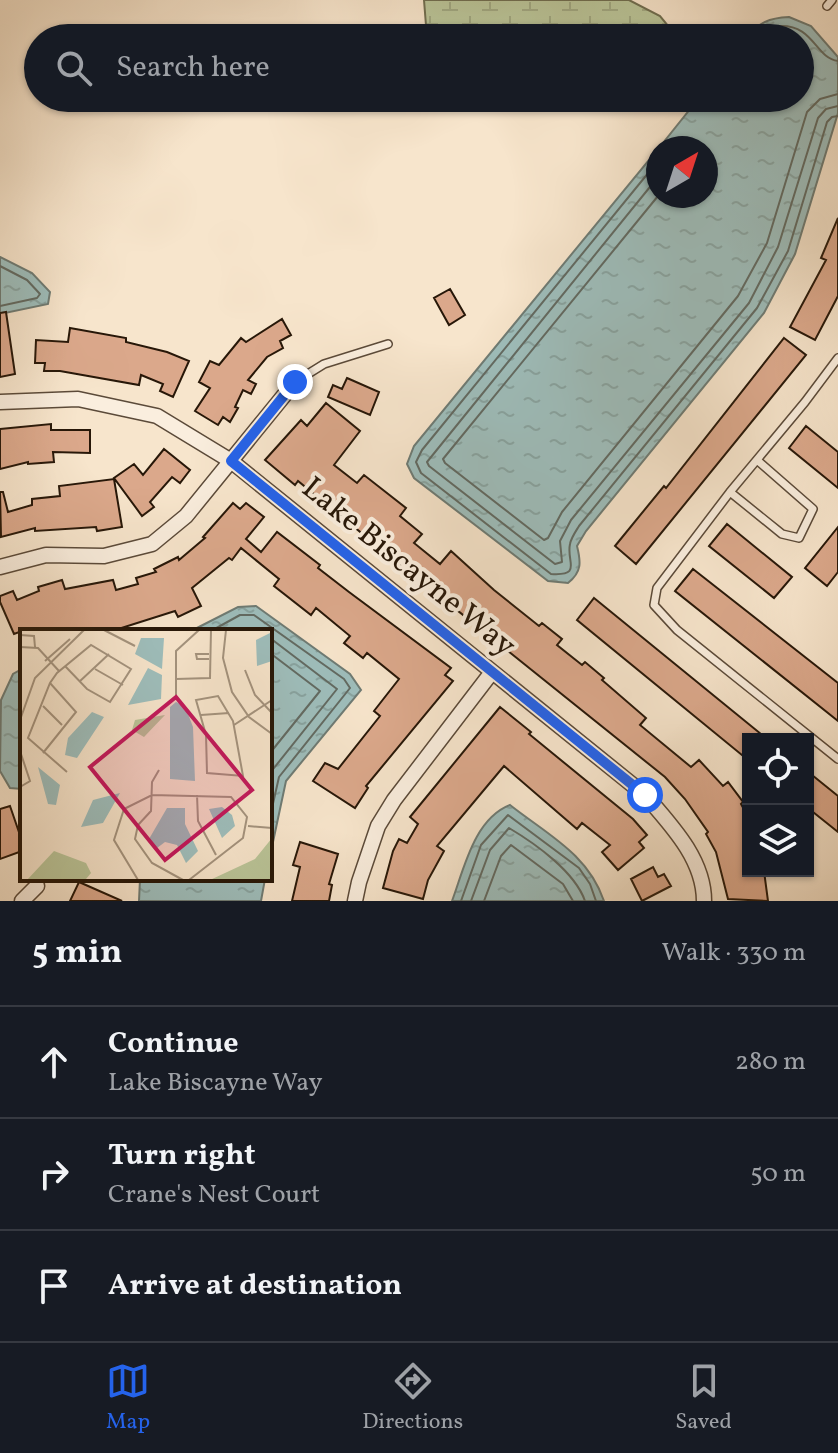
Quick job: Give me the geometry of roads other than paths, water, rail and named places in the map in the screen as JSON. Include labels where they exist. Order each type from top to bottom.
[{"type":"street","points":[[0,567],[46,555],[104,556],[152,544],[186,516],[295,382]]},
{"type":"street","name":"Lake Biscayne Way","points":[[0,402],[78,399],[157,416],[231,461],[645,795],[686,843],[704,892],[704,901]]},
{"type":"street","points":[[355,901],[378,826],[492,672]]},
{"type":"street","points":[[22,901],[37,886]]},
{"type":"lane","points":[[295,382],[324,364],[388,344]]},
{"type":"lane","points":[[838,358],[657,588],[654,605],[677,630],[838,759]]},
{"type":"lane","points":[[730,492],[782,534],[799,538],[813,509],[757,460]]},
{"type":"water","points":[[789,17],[806,24],[762,24]]},
{"type":"water","points":[[814,29],[838,57],[838,113],[795,254],[764,313],[586,531],[577,546],[580,562],[576,575],[568,583],[548,581],[414,478],[407,464],[414,446],[646,164],[646,208],[718,208],[718,136],[669,136],[688,112],[814,112]]},
{"type":"water","points":[[0,257],[32,273],[50,292],[48,304],[0,314]]},
{"type":"water","points":[[256,606],[350,674],[361,690],[286,781],[272,847],[272,629],[195,629],[238,607]]},
{"type":"water","points":[[20,670],[20,789],[10,788],[0,771],[1,700],[13,674]]},
{"type":"water","points":[[510,805],[577,858],[588,870],[604,901],[452,901],[479,833],[487,821]]},
{"type":"water","points":[[140,881],[265,881],[261,901],[139,901]]}]
